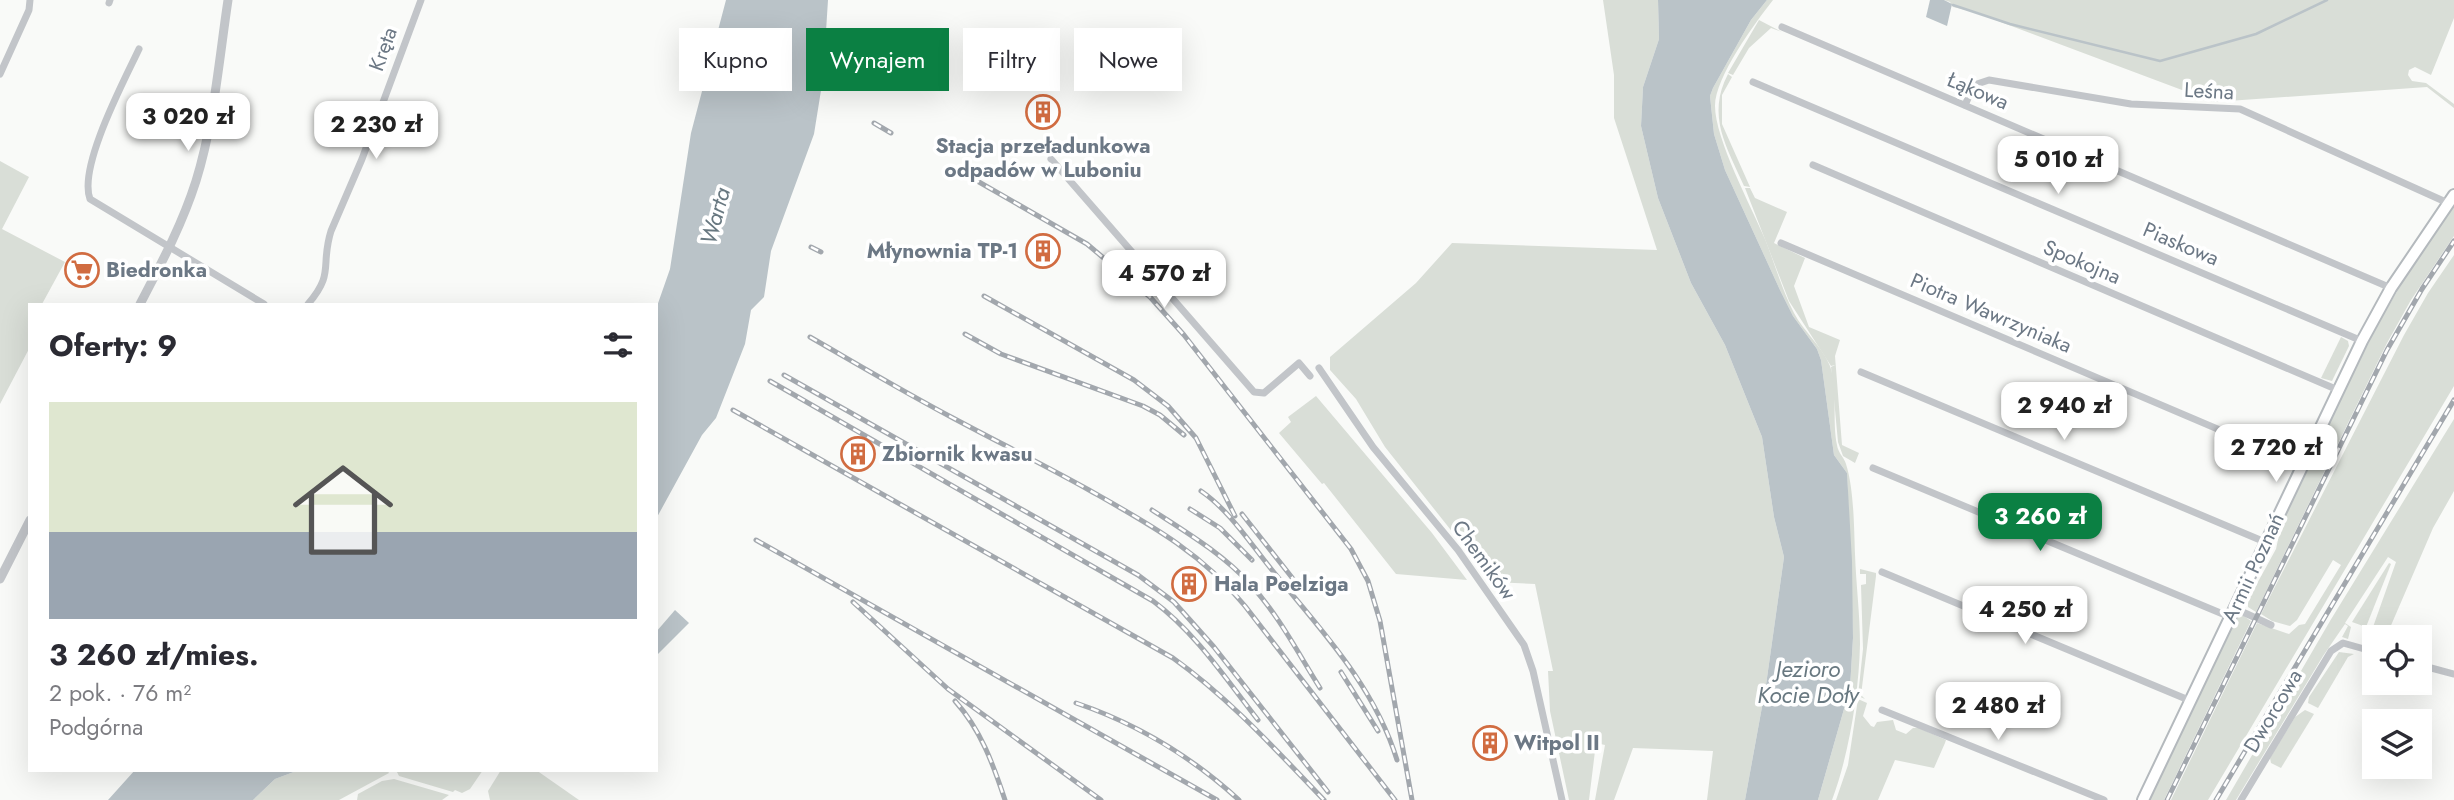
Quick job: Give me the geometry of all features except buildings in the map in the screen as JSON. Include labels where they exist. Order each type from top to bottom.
[{"type":"main road","name":"Armii Poznań","points":[[2143,800],[2362,341],[2391,288],[2451,199]]},
{"type":"street","points":[[0,74],[29,10],[30,0]]},
{"type":"street","points":[[141,303],[170,246],[194,188],[206,144],[228,0]]},
{"type":"street","name":"Kręta","points":[[308,303],[325,280],[327,244],[331,231],[362,159],[421,0]]},
{"type":"street","name":"Łąkowa","points":[[1782,27],[2391,288]]},
{"type":"street","points":[[139,50],[94,154],[88,193],[90,199],[262,303]]},
{"type":"street","name":"Leśna","points":[[1965,105],[1974,85],[1989,80],[2132,104],[2240,109],[2451,199]]},
{"type":"street","name":"Piaskowa","points":[[1753,82],[2362,341]]},
{"type":"street","points":[[1051,159],[1254,392],[1264,393],[1299,363],[1310,376]]},
{"type":"street","name":"Spokojna","points":[[1813,165],[2338,390]]},
{"type":"street","name":"Piotra Wawrzyniaka","points":[[1781,243],[2302,465]]},
{"type":"street","name":"Chemików","points":[[1319,368],[1373,447],[1458,550],[1524,645],[1533,670],[1562,800]]},
{"type":"street","points":[[1861,372],[2265,542]]},
{"type":"street","points":[[1873,468],[2232,612],[2271,625]]},
{"type":"street","points":[[1,573],[28,524]]},
{"type":"street","points":[[1882,572],[2191,701]]},
{"type":"street","name":"Dworcowa","points":[[2241,800],[2331,651],[2341,643],[2362,649]]},
{"type":"street","points":[[2432,668],[2454,674]]},
{"type":"street","points":[[1882,710],[2104,800]]},
{"type":"shaded area","points":[[1603,0],[1658,0],[1659,39],[1643,87],[1641,126],[1658,198],[1691,283],[1725,345],[1762,437],[1774,517],[1784,557],[1766,685],[1745,800],[1707,800],[1713,751],[1633,748],[1614,800],[1595,800],[1605,745],[1596,743],[1589,800],[1569,800],[1550,711],[1548,671],[1553,671],[1535,584],[1492,582],[1385,447],[1356,399],[1330,370],[1330,357],[1416,283],[1452,243],[1657,250],[1614,118],[1614,75]]},
{"type":"shaded area","points":[[1767,0],[1773,0],[1729,66],[1715,106],[1727,154],[1765,239],[1782,286],[1798,320],[1818,345],[1830,366],[1837,445],[1849,474],[1860,644],[1852,723],[1832,800],[1818,800],[1850,688],[1853,638],[1847,473],[1834,455],[1821,360],[1817,349],[1793,316],[1725,170],[1714,134],[1710,96],[1751,20]]},
{"type":"shaded area","points":[[1944,0],[2454,0],[2454,18],[2431,75],[2415,67],[2409,70],[2408,75],[2412,81],[2426,83],[2454,104],[2454,108],[2427,87],[2214,102],[1974,12],[1953,7],[1950,2]]},
{"type":"shaded area","points":[[1759,20],[1782,32],[1771,28],[1749,48],[1733,75],[1728,73]]},
{"type":"shaded area","points":[[1728,74],[1732,77],[1722,95],[1722,124],[1750,187],[1744,186],[1721,131],[1719,104]]},
{"type":"shaded area","points":[[0,161],[29,177],[2,229],[65,262],[43,303],[28,303],[28,351],[0,404]]},
{"type":"shaded area","points":[[1745,188],[1750,188],[1755,198],[1787,212],[1774,243],[1805,258],[1794,286],[1809,327],[1840,340],[1835,356],[1842,445],[1859,453],[1855,463],[1843,456],[1838,442],[1831,367],[1835,365],[1831,366],[1789,301]]},
{"type":"shaded area","points":[[2454,205],[2454,236],[2411,300],[2387,343],[2256,612],[2248,607],[2248,600],[2276,549],[2282,521],[2367,343],[2416,259]]},
{"type":"shaded area","points":[[2454,255],[2454,386],[2208,800],[2171,800],[2257,623],[2289,634],[2299,625],[2305,624],[2341,565],[2333,560],[2297,620],[2290,626],[2272,621],[2261,614],[2404,335]]},
{"type":"shaded area","points":[[2341,337],[2348,341],[2349,346],[2332,381],[2321,378]]},
{"type":"shaded area","points":[[1316,396],[1432,533],[1467,580],[1396,574],[1324,483],[1322,484],[1279,433],[1291,422],[1288,417]]},
{"type":"shaded area","points":[[2454,419],[2454,491],[2433,528],[2391,625],[2374,625],[2396,562],[2388,557],[2345,623],[2351,627],[2348,639],[2342,637],[2348,626],[2345,624],[2236,800],[2226,800],[2330,621]]},
{"type":"shaded area","points":[[2389,563],[2391,564],[2367,625],[2352,622]]},
{"type":"shaded area","points":[[1860,569],[1876,573],[1861,695],[1865,699],[1858,696],[1863,649],[1861,585],[1866,584],[1866,574],[1860,574]]},
{"type":"shaded area","points":[[2238,616],[2244,616],[2251,621],[2164,800],[2149,800]]},
{"type":"shaded area","points":[[2339,652],[2354,654],[2348,657],[2318,708],[2308,703],[2309,697]]},
{"type":"shaded area","points":[[1858,699],[1867,703],[1863,716],[1871,726],[1874,727],[1877,722],[1893,720],[1896,730],[1906,734],[1913,728],[1919,728],[1946,740],[1934,768],[1895,760],[1878,800],[1836,800],[1848,765]]},
{"type":"shaded area","points":[[2305,710],[2314,714],[2281,768],[2271,763],[2270,758],[2295,717]]},
{"type":"shaded area","points":[[294,772],[389,773],[339,800],[253,800],[275,779]]},
{"type":"shaded area","points":[[397,772],[482,772],[470,789],[462,793],[399,776]]},
{"type":"shaded area","points":[[500,772],[539,772],[579,800],[490,800],[488,791]]},
{"type":"shaded area","points":[[394,779],[449,795],[442,800],[357,800],[358,794],[382,781]]},
{"type":"water","name":"Warta","points":[[726,0],[828,0],[826,28],[806,28],[806,91],[821,91],[814,134],[771,251],[764,297],[751,310],[745,344],[716,418],[702,435],[658,515],[658,303],[670,269],[691,133],[702,91],[792,91],[792,28],[719,28]]},
{"type":"water","name":"Jezioro Kocie Doły","points":[[1658,0],[1767,0],[1751,20],[1710,96],[1714,134],[1725,170],[1793,316],[1817,349],[1821,360],[1834,455],[1847,473],[1852,561],[1853,638],[1850,688],[1818,800],[1745,800],[1766,685],[1784,557],[1774,517],[1762,437],[1725,345],[1691,283],[1658,198],[1641,126],[1643,87],[1659,39]]},
{"type":"water","points":[[1930,0],[1944,0],[1952,4],[1947,26],[1926,17]]},
{"type":"water","points":[[675,610],[689,623],[658,654],[658,630]]},
{"type":"water","points":[[133,772],[294,772],[275,779],[253,800],[108,800]]},
{"type":"waterway","points":[[1953,5],[2010,24],[2160,61],[2256,34],[2327,0]]},
{"type":"railway","points":[[874,123],[891,133]]},
{"type":"railway","points":[[972,178],[1087,244],[1150,297],[1184,335],[1351,549],[1368,581],[1380,621],[1412,800]]},
{"type":"railway","points":[[2167,800],[2387,350],[2422,289],[2454,241]]},
{"type":"railway","points":[[811,247],[821,252]]},
{"type":"railway","points":[[984,296],[1134,380],[1168,406],[1196,438],[1235,516]]},
{"type":"railway","points":[[965,334],[1001,354],[1143,406],[1160,415],[1184,435]]},
{"type":"railway","points":[[810,337],[1111,503],[1153,527],[1192,555],[1245,606],[1395,800]]},
{"type":"railway","points":[[784,375],[1138,575],[1174,602],[1214,647],[1328,792]]},
{"type":"railway","points":[[770,381],[1153,601],[1196,641],[1258,720]]},
{"type":"railway","points":[[2216,800],[2454,400]]},
{"type":"railway","points":[[733,410],[1173,658],[1233,707],[1324,800]]},
{"type":"railway","points":[[1201,491],[1239,528],[1344,659],[1375,707],[1397,760]]},
{"type":"railway","points":[[1190,509],[1220,528],[1252,560]]},
{"type":"railway","points":[[1152,510],[1216,553],[1251,585],[1279,622],[1320,688]]},
{"type":"railway","points":[[1242,514],[1301,589]]},
{"type":"railway","points":[[756,540],[1217,800]]},
{"type":"railway","points":[[853,602],[948,689],[1101,800]]},
{"type":"railway","points":[[1341,672],[1378,731]]},
{"type":"railway","points":[[955,701],[979,736],[1005,800]]},
{"type":"railway","points":[[1076,703],[1120,721],[1162,743],[1221,784],[1239,800]]},
{"type":"place","name":"Stacja przeładunkowa odpadów w Luboniu","points":[[1043,112]]},
{"type":"place","name":"Młynownia TP-1","points":[[1043,251]]},
{"type":"place","name":"Biedronka","points":[[82,270]]},
{"type":"place","name":"Zbiornik kwasu","points":[[858,454]]},
{"type":"place","name":"Hala Poelziga","points":[[1189,584]]},
{"type":"place","name":"Witpol II","points":[[1490,743]]}]
